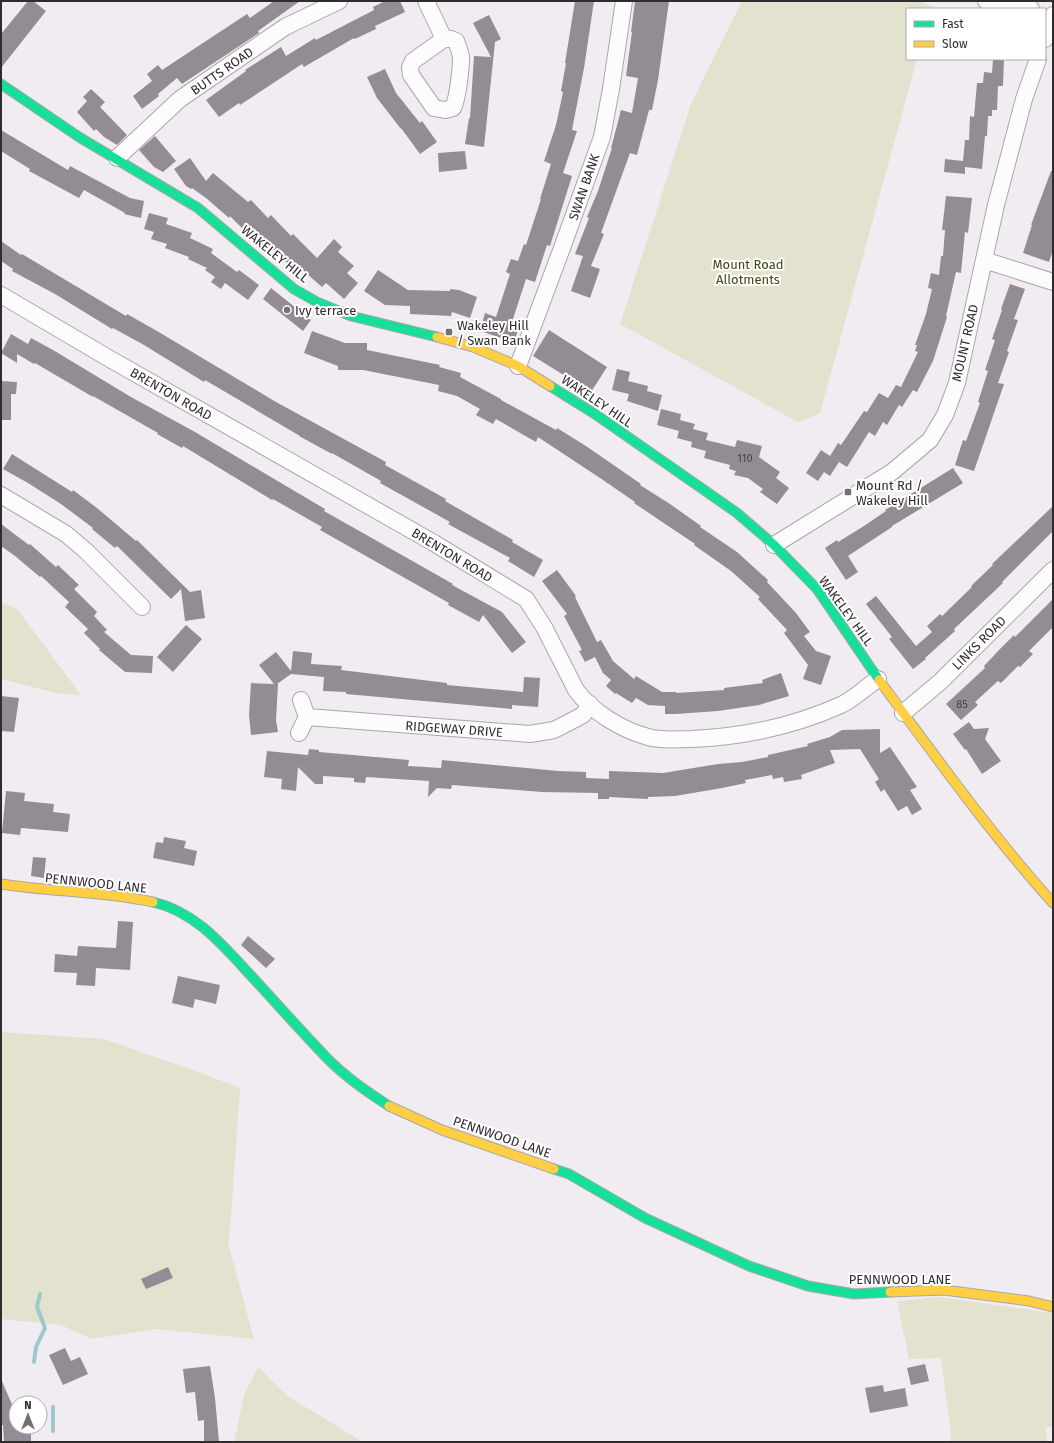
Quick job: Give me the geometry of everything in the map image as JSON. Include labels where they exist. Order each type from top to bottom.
[{"type":"street","name":"BUTTS ROAD","points":[[117,158],[180,100],[284,26],[339,1]]},
{"type":"street","points":[[426,1],[444,39]]},
{"type":"street","name":"SWAN BANK","points":[[518,366],[602,137],[611,90],[624,1]]},
{"type":"street","points":[[986,1],[1025,8]]},
{"type":"street","points":[[1046,36],[1053,14]]},
{"type":"street","name":"MOUNT ROAD","points":[[774,545],[892,472],[930,440],[945,415],[957,383],[996,204],[1024,98],[1038,60]]},
{"type":"street","name":"WAKELEY HILL","points":[[1,84],[79,137],[117,158],[198,208],[273,273],[294,289],[316,302],[351,316],[437,336],[474,347],[518,366],[595,414],[737,513],[774,545],[817,589],[878,679],[953,781],[1025,872],[1053,903]]},
{"type":"street","points":[[984,260],[1053,282]]},
{"type":"street","name":"BRENTON ROAD","points":[[1,295],[110,359],[434,543],[526,599],[544,626],[576,690],[604,716],[628,729],[649,737],[669,740],[752,732],[797,721],[842,704],[878,679]]},
{"type":"street","points":[[1,495],[66,534],[86,551],[142,606]]},
{"type":"street","name":"LINKS ROAD","points":[[903,713],[940,682],[1053,570]]},
{"type":"street","points":[[299,733],[308,717],[301,700]]},
{"type":"street","name":"RIDGEWAY DRIVE","points":[[308,717],[530,734],[554,730],[583,715],[590,704]]},
{"type":"street","name":"PENNWOOD LANE","points":[[1,884],[31,889],[131,897],[167,905],[189,916],[212,934],[326,1057],[361,1088],[390,1107],[442,1130],[569,1174],[645,1218],[749,1266],[808,1286],[854,1294],[944,1290],[1029,1301],[1053,1306]]},
{"type":"green space","name":"Mount Road Allotments","points":[[742,1],[919,1],[932,6],[931,8],[906,8],[906,60],[917,60],[820,413],[798,422],[620,324],[691,104]]},
{"type":"green space","points":[[1,602],[18,610],[81,695],[56,693],[1,679]]},
{"type":"green space","points":[[1,1032],[104,1039],[240,1088],[228,1243],[254,1339],[155,1329],[92,1339],[61,1325],[1,1319]]},
{"type":"green space","points":[[939,1297],[1053,1313],[1053,1427],[1046,1427],[1047,1442],[950,1442],[951,1434],[941,1358],[909,1359],[897,1301]]},
{"type":"green space","points":[[258,1367],[289,1397],[363,1442],[234,1442],[244,1395]]},
{"type":"building","points":[[28,1],[33,1],[46,11],[1,68],[1,34]]},
{"type":"building","points":[[274,1],[300,1],[258,31],[259,33],[182,84],[177,78],[158,94],[159,96],[142,109],[133,96],[152,81],[147,74],[158,65],[162,70],[247,14],[250,18]]},
{"type":"building","points":[[385,1],[400,1],[405,12],[375,26],[376,29],[355,39],[354,38],[304,67],[302,64],[219,117],[206,100],[246,71],[245,70],[281,47],[286,56],[315,38],[316,40],[374,10],[373,7]]},
{"type":"building","points":[[575,1],[594,1],[584,68],[572,130],[577,131],[563,173],[572,176],[550,246],[547,245],[535,282],[526,279],[512,322],[520,324],[514,342],[480,331],[485,313],[496,317],[510,274],[506,272],[511,259],[518,261],[524,244],[526,245],[541,199],[551,164],[544,161],[556,125],[563,92],[561,91]]},
{"type":"building","points":[[635,1],[669,1],[658,80],[652,110],[649,110],[637,155],[630,153],[601,233],[604,234],[591,266],[600,269],[590,298],[571,291],[583,256],[575,254],[589,218],[587,217],[598,191],[612,148],[621,110],[632,113],[638,78],[626,76]]},
{"type":"building","points":[[489,15],[501,39],[495,42],[484,147],[465,144],[470,118],[474,56],[491,57],[473,23]]},
{"type":"building","points":[[993,60],[1004,60],[1003,86],[998,86],[997,110],[992,110],[992,116],[988,116],[987,136],[985,136],[982,169],[965,167],[965,174],[944,172],[945,159],[963,161],[965,140],[969,140],[970,116],[974,117],[977,83],[983,83],[984,72],[992,73]]},
{"type":"building","points":[[385,69],[396,93],[420,123],[422,121],[437,142],[420,154],[377,98],[367,77]]},
{"type":"building","points":[[91,89],[105,102],[100,107],[127,135],[117,145],[104,137],[96,129],[94,131],[77,112],[87,101],[83,97]]},
{"type":"building","points":[[1,130],[68,170],[70,166],[130,198],[144,201],[141,218],[124,214],[125,213],[84,190],[79,198],[29,171],[30,169],[1,151]]},
{"type":"building","points":[[155,136],[176,161],[163,172],[154,167],[139,150]]},
{"type":"building","points":[[465,151],[467,169],[439,172],[438,153]]},
{"type":"building","points":[[190,158],[206,181],[213,173],[248,202],[251,200],[268,218],[271,215],[291,236],[293,234],[317,258],[334,239],[342,247],[338,252],[354,266],[347,273],[358,283],[344,299],[326,283],[322,287],[298,266],[294,270],[270,246],[267,249],[247,227],[244,230],[230,216],[229,218],[206,198],[192,188],[191,189],[186,186],[174,169]]},
{"type":"building","points":[[1051,171],[1053,171],[1053,250],[1049,262],[1023,253],[1031,225]]},
{"type":"building","points":[[946,196],[972,198],[968,233],[965,232],[961,273],[956,272],[947,317],[933,361],[917,392],[913,390],[902,407],[899,405],[887,425],[883,422],[875,436],[869,432],[847,467],[839,462],[830,476],[824,472],[818,481],[806,473],[821,450],[830,456],[838,443],[841,445],[864,411],[867,412],[879,393],[888,398],[896,385],[901,387],[918,352],[915,351],[917,345],[915,345],[926,314],[932,289],[928,288],[931,273],[939,275],[941,256],[943,256],[945,230],[942,230]]},
{"type":"building","points":[[149,213],[168,218],[166,224],[192,233],[190,238],[213,249],[211,253],[237,272],[239,270],[259,285],[248,300],[225,283],[221,289],[211,282],[215,277],[205,270],[207,268],[188,259],[189,257],[165,248],[167,244],[151,239],[154,232],[144,229]]},
{"type":"building","points":[[1,241],[21,255],[22,254],[126,316],[127,314],[276,402],[386,462],[385,465],[446,499],[445,501],[513,540],[512,542],[543,560],[534,577],[508,561],[510,558],[448,524],[450,522],[380,483],[381,481],[299,436],[205,380],[204,382],[144,345],[113,328],[112,329],[55,294],[12,271],[13,269],[1,261]]},
{"type":"building","points":[[378,270],[408,290],[450,291],[450,289],[459,290],[477,297],[470,318],[452,312],[451,316],[410,314],[410,306],[385,305],[364,291]]},
{"type":"building","points":[[1010,284],[1025,289],[1014,319],[1018,320],[998,383],[1004,384],[974,471],[955,465],[963,440],[966,441],[980,403],[978,402],[988,371],[985,370],[995,340],[992,339]]},
{"type":"building","name":"Ivy terrace","points":[[271,288],[311,320],[303,331],[263,299]]},
{"type":"building","points":[[549,330],[607,367],[591,392],[533,356]]},
{"type":"building","points":[[312,331],[345,343],[367,343],[367,350],[440,365],[439,367],[461,373],[460,377],[556,430],[557,428],[586,446],[641,484],[640,485],[670,504],[701,526],[700,527],[737,552],[768,580],[767,582],[796,613],[810,632],[804,636],[816,651],[831,656],[821,685],[803,679],[808,665],[784,633],[787,630],[758,599],[760,597],[731,571],[694,545],[695,544],[634,503],[635,502],[538,437],[536,442],[496,419],[493,424],[476,415],[480,409],[457,396],[438,391],[439,385],[363,370],[338,370],[338,366],[304,353]]},
{"type":"building","points":[[11,334],[28,344],[31,338],[53,350],[131,397],[195,432],[325,509],[324,511],[502,612],[526,642],[512,653],[483,615],[479,622],[448,605],[449,603],[320,530],[322,527],[273,499],[272,500],[183,446],[182,448],[17,354],[17,363],[1,353]]},
{"type":"building","points":[[617,369],[630,372],[628,381],[648,386],[647,391],[662,395],[658,411],[627,401],[629,394],[612,390]]},
{"type":"building","points":[[1,381],[17,382],[16,394],[11,394],[11,420],[1,420]]},
{"type":"building","points":[[661,409],[681,414],[680,420],[695,424],[693,429],[708,433],[706,440],[735,447],[737,440],[762,446],[759,457],[780,472],[776,478],[789,488],[777,504],[760,492],[763,489],[748,478],[734,475],[736,471],[729,469],[730,465],[704,458],[706,451],[691,447],[692,442],[677,438],[679,431],[657,425]]},
{"type":"building","points":[[12,454],[72,492],[73,490],[97,508],[136,541],[137,540],[190,592],[201,590],[205,618],[185,621],[181,589],[171,599],[117,546],[115,548],[92,529],[93,528],[61,504],[3,469]]},
{"type":"building","points":[[953,468],[963,483],[892,526],[848,556],[858,572],[846,580],[825,548],[864,526],[886,511],[885,510]]},
{"type":"building","points":[[1053,506],[1053,531],[1002,582],[1003,583],[954,629],[955,631],[925,658],[926,659],[913,669],[889,639],[892,637],[866,604],[876,596],[916,646],[932,632],[927,626],[940,614],[942,616],[972,587],[971,586],[993,565],[992,564]]},
{"type":"building","points":[[1,524],[29,545],[30,544],[56,567],[58,565],[79,585],[74,589],[97,612],[94,616],[107,630],[104,632],[131,655],[153,656],[152,673],[125,672],[99,650],[100,649],[84,633],[88,629],[65,607],[69,602],[41,576],[40,577],[1,546]]},
{"type":"building","points":[[557,570],[576,596],[575,597],[597,642],[601,640],[613,661],[634,679],[636,676],[662,692],[676,693],[724,690],[724,688],[763,683],[762,680],[781,673],[789,696],[759,705],[718,711],[665,714],[665,706],[648,705],[636,698],[632,703],[616,693],[615,694],[606,686],[611,680],[603,673],[595,657],[585,662],[579,651],[582,650],[564,616],[567,614],[542,581]]},
{"type":"building","points":[[1053,599],[1053,627],[1029,651],[1033,654],[1001,683],[998,681],[975,702],[978,705],[961,720],[946,704],[985,668],[984,666],[1014,635],[1015,637]]},
{"type":"building","points":[[186,625],[202,639],[173,672],[157,657]]},
{"type":"building","points":[[293,651],[312,653],[311,664],[342,666],[341,670],[447,683],[447,685],[523,692],[524,677],[540,678],[538,707],[512,705],[512,709],[323,691],[324,677],[291,674],[277,684],[276,720],[278,732],[251,735],[249,715],[251,683],[274,684],[259,665],[276,652],[291,671]]},
{"type":"building","points":[[1,696],[19,698],[14,732],[1,731]]},
{"type":"building","points":[[969,722],[974,729],[989,728],[985,739],[1001,761],[982,774],[966,749],[965,750],[953,734]]},
{"type":"building","points":[[880,729],[880,753],[890,747],[917,787],[910,790],[922,809],[912,815],[907,806],[898,811],[884,789],[881,792],[875,782],[879,779],[860,749],[830,750],[835,763],[801,775],[802,779],[784,782],[783,777],[773,779],[772,775],[745,780],[746,783],[722,788],[675,796],[648,797],[648,799],[609,797],[609,799],[598,799],[598,793],[542,792],[452,785],[451,789],[437,788],[428,797],[429,781],[366,777],[365,783],[354,782],[354,778],[323,776],[323,784],[315,784],[298,767],[296,791],[281,789],[282,779],[264,777],[267,751],[308,755],[309,749],[319,750],[319,752],[409,760],[408,766],[441,768],[442,760],[558,771],[586,772],[586,778],[609,779],[609,771],[663,773],[718,764],[742,762],[768,757],[768,755],[808,746],[807,744],[830,737],[842,730]]},
{"type":"building","points":[[6,791],[25,793],[24,801],[54,804],[53,812],[70,814],[68,832],[21,828],[20,835],[2,833]]},
{"type":"building","points":[[164,837],[186,841],[184,848],[197,851],[194,866],[153,858],[156,842],[163,843]]},
{"type":"building","points":[[33,857],[46,858],[44,878],[31,876]]},
{"type":"building","points":[[118,921],[133,922],[130,970],[96,968],[95,986],[76,985],[77,973],[54,972],[55,954],[77,956],[78,946],[116,948]]},
{"type":"building","points":[[248,936],[275,959],[266,968],[241,945]]},
{"type":"building","points":[[178,976],[220,985],[216,1004],[195,999],[193,1008],[172,1003]]},
{"type":"building","points":[[168,1267],[173,1278],[146,1289],[141,1279]]},
{"type":"building","points":[[65,1348],[71,1361],[80,1357],[88,1374],[63,1385],[49,1355]]},
{"type":"building","points":[[925,1364],[929,1381],[911,1385],[907,1368]]},
{"type":"building","points":[[210,1366],[215,1398],[219,1442],[204,1442],[204,1420],[198,1421],[195,1392],[186,1393],[183,1369]]},
{"type":"building","points":[[1,1379],[8,1395],[8,1435],[31,1435],[31,1442],[4,1442],[3,1425],[1,1425]]},
{"type":"building","points":[[883,1385],[884,1392],[905,1388],[908,1406],[870,1413],[865,1388]]},
{"type":"waterway","points":[[34,1362],[36,1347],[45,1328],[37,1307],[40,1294]]},
{"type":"waterway","points":[[53,1407],[53,1431]]},
{"type":"traffic: fast","points":[[1,84],[79,137],[198,208],[294,289],[317,302],[351,316],[437,337]]},
{"type":"traffic: fast","points":[[550,386],[595,414],[737,513],[774,545],[817,589],[879,680]]},
{"type":"traffic: fast","points":[[153,902],[169,907],[183,914],[209,933],[233,956],[332,1063],[356,1083],[389,1106]]},
{"type":"traffic: fast","points":[[554,1169],[569,1174],[645,1218],[749,1266],[808,1286],[854,1294],[890,1292]]},
{"type":"traffic: slow","points":[[437,337],[473,347],[518,366],[550,386]]},
{"type":"traffic: slow","points":[[879,680],[985,822],[1053,903]]},
{"type":"traffic: slow","points":[[1,884],[134,898],[153,902]]},
{"type":"traffic: slow","points":[[389,1106],[442,1130],[554,1169]]},
{"type":"traffic: slow","points":[[890,1292],[944,1290],[1029,1301],[1053,1307]]},
{"type":"place","name":"Ivy terrace","points":[[287,310]]},
{"type":"place","name":"Wakeley Hill / Swan Bank","points":[[449,332]]},
{"type":"place","name":"Mount Rd / Wakeley Hill","points":[[848,492]]}]
